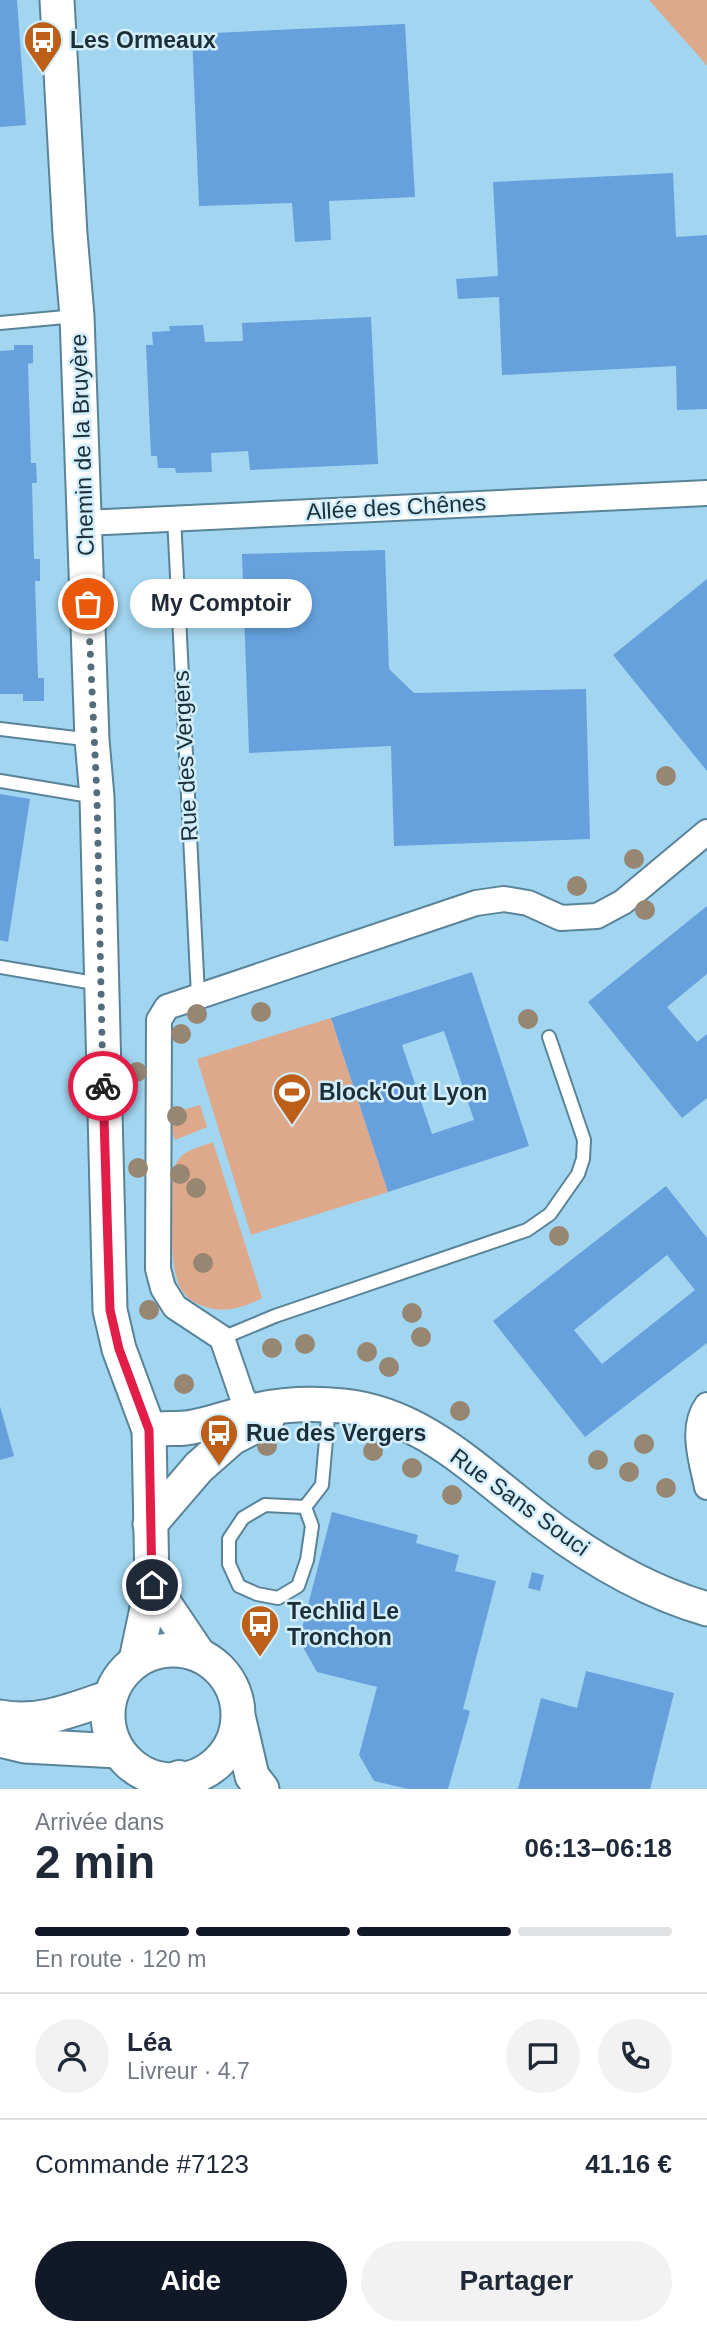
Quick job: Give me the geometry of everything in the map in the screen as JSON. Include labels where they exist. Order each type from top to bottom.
[{"type":"main road","name":"Chemin de la Bruyère","points":[[57,0],[77,316],[92,740],[97,797],[110,1310],[119,1349],[149,1430]]},
{"type":"main road","name":"Rue Sans Souci","points":[[149,1430],[184,1429],[285,1405],[370,1410],[405,1422],[459,1455],[543,1522],[608,1566],[685,1603],[707,1609]]},
{"type":"main road","name":"Rue Sans Souci","points":[[150,1524],[199,1467],[232,1438],[273,1417],[329,1406]]},
{"type":"main road","points":[[136,1660],[152,1585],[149,1430]]},
{"type":"main road","points":[[152,1585],[199,1655]]},
{"type":"main road","points":[[238,1715],[236,1733],[228,1749],[217,1763],[192,1783],[160,1779],[142,1772],[126,1761],[118,1751],[109,1730],[107,1713],[110,1697],[124,1670],[136,1660],[156,1651],[178,1650],[199,1655],[215,1665],[228,1679],[236,1696],[252,1776],[262,1789]]},
{"type":"main road","points":[[0,1717],[42,1718],[110,1697]]},
{"type":"main road","points":[[0,1740],[25,1746],[118,1751]]},
{"type":"street","name":"Allée des Chênes","points":[[85,523],[707,493]]},
{"type":"street","points":[[251,1411],[242,1396],[222,1338],[175,1307],[163,1288],[158,1269],[159,1020],[167,1007],[476,903],[503,900],[528,903],[561,918],[597,916],[623,902],[707,832]]},
{"type":"street","points":[[707,1405],[702,1413],[698,1444],[707,1487]]},
{"type":"lane","points":[[0,323],[77,316]]},
{"type":"lane","name":"Rue des Vergers","points":[[174,517],[198,995]]},
{"type":"lane","points":[[0,729],[92,740]]},
{"type":"lane","points":[[0,781],[97,797]]},
{"type":"lane","points":[[0,967],[103,985]]},
{"type":"lane","points":[[222,1338],[275,1316],[527,1230],[550,1214],[578,1174],[583,1159],[584,1140],[549,1037]]},
{"type":"lane","points":[[305,1507],[322,1485],[329,1406]]},
{"type":"lane","points":[[265,1505],[305,1507],[312,1526],[307,1560],[298,1586],[278,1598],[257,1594],[239,1586],[229,1564],[229,1539],[243,1518],[265,1505]]},
{"type":"shaded area","points":[[0,0],[707,0],[707,1789],[0,1789]]},
{"type":"shaded area","points":[[649,0],[707,0],[707,66],[703,61]]},
{"type":"shaded area","name":"Block'Out Lyon","points":[[331,1018],[388,1192],[251,1235],[197,1059]]},
{"type":"shaded area","points":[[200,1105],[207,1127],[175,1140],[166,1115]]},
{"type":"shaded area","points":[[213,1142],[262,1298],[230,1309],[205,1307],[189,1298],[180,1287],[174,1263],[172,1174],[183,1155]]},
{"type":"building","points":[[0,0],[17,0],[26,125],[0,127]]},
{"type":"building","points":[[405,24],[415,197],[329,201],[331,240],[295,242],[292,203],[199,206],[192,34]]},
{"type":"building","points":[[673,173],[676,237],[707,235],[707,409],[677,410],[676,366],[502,375],[499,297],[458,299],[456,279],[498,276],[493,182]]},
{"type":"building","points":[[371,317],[378,464],[250,470],[248,451],[211,453],[212,472],[176,473],[175,468],[158,468],[157,456],[151,456],[146,345],[153,345],[152,332],[170,331],[169,326],[203,325],[205,342],[243,341],[242,323]]},
{"type":"building","points":[[14,345],[33,345],[33,363],[28,364],[31,463],[36,463],[37,483],[32,483],[34,559],[40,559],[40,581],[35,581],[38,678],[44,678],[44,701],[23,701],[23,694],[0,694],[0,351],[14,350]]},
{"type":"building","points":[[385,550],[389,669],[414,693],[586,689],[590,839],[394,846],[391,746],[249,753],[242,554]]},
{"type":"building","points":[[707,579],[707,771],[613,655]]},
{"type":"building","points":[[0,794],[30,799],[8,942],[0,940]]},
{"type":"building","points":[[707,906],[707,974],[667,1007],[697,1042],[707,1034],[707,1098],[682,1118],[588,1002]]},
{"type":"building","points":[[472,972],[529,1146],[388,1192],[331,1018]],"holes":[[[444,1031],[474,1120],[432,1134],[402,1045]]]},
{"type":"building","points":[[666,1186],[707,1238],[707,1343],[585,1437],[493,1321]],"holes":[[[667,1255],[695,1290],[602,1364],[574,1330]]]},
{"type":"building","points":[[0,1406],[14,1456],[0,1460]]},
{"type":"building","points":[[332,1512],[418,1535],[416,1543],[459,1555],[455,1571],[496,1581],[463,1709],[470,1711],[448,1789],[408,1789],[374,1781],[359,1755],[377,1687],[317,1672],[299,1640]]},
{"type":"building","points":[[532,1572],[544,1575],[540,1591],[528,1588]]},
{"type":"building","points":[[586,1671],[674,1693],[650,1789],[518,1789],[541,1698],[577,1708]]},
{"type":"way so far","points":[[88,604],[103,985],[103,1086]]},
{"type":"place","name":"Les Ormeaux","points":[[43,74]]},
{"type":"place","name":"My Comptoir","points":[[88,604]]},
{"type":"place","name":"Block'Out Lyon","points":[[292,1126]]},
{"type":"place","name":"Rue des Vergers","points":[[219,1467]]},
{"type":"place","name":"Techlid Le Tronchon","points":[[260,1658]]},
{"type":"route","points":[[103,1086],[110,1310],[119,1349],[149,1430],[152,1585]]}]
